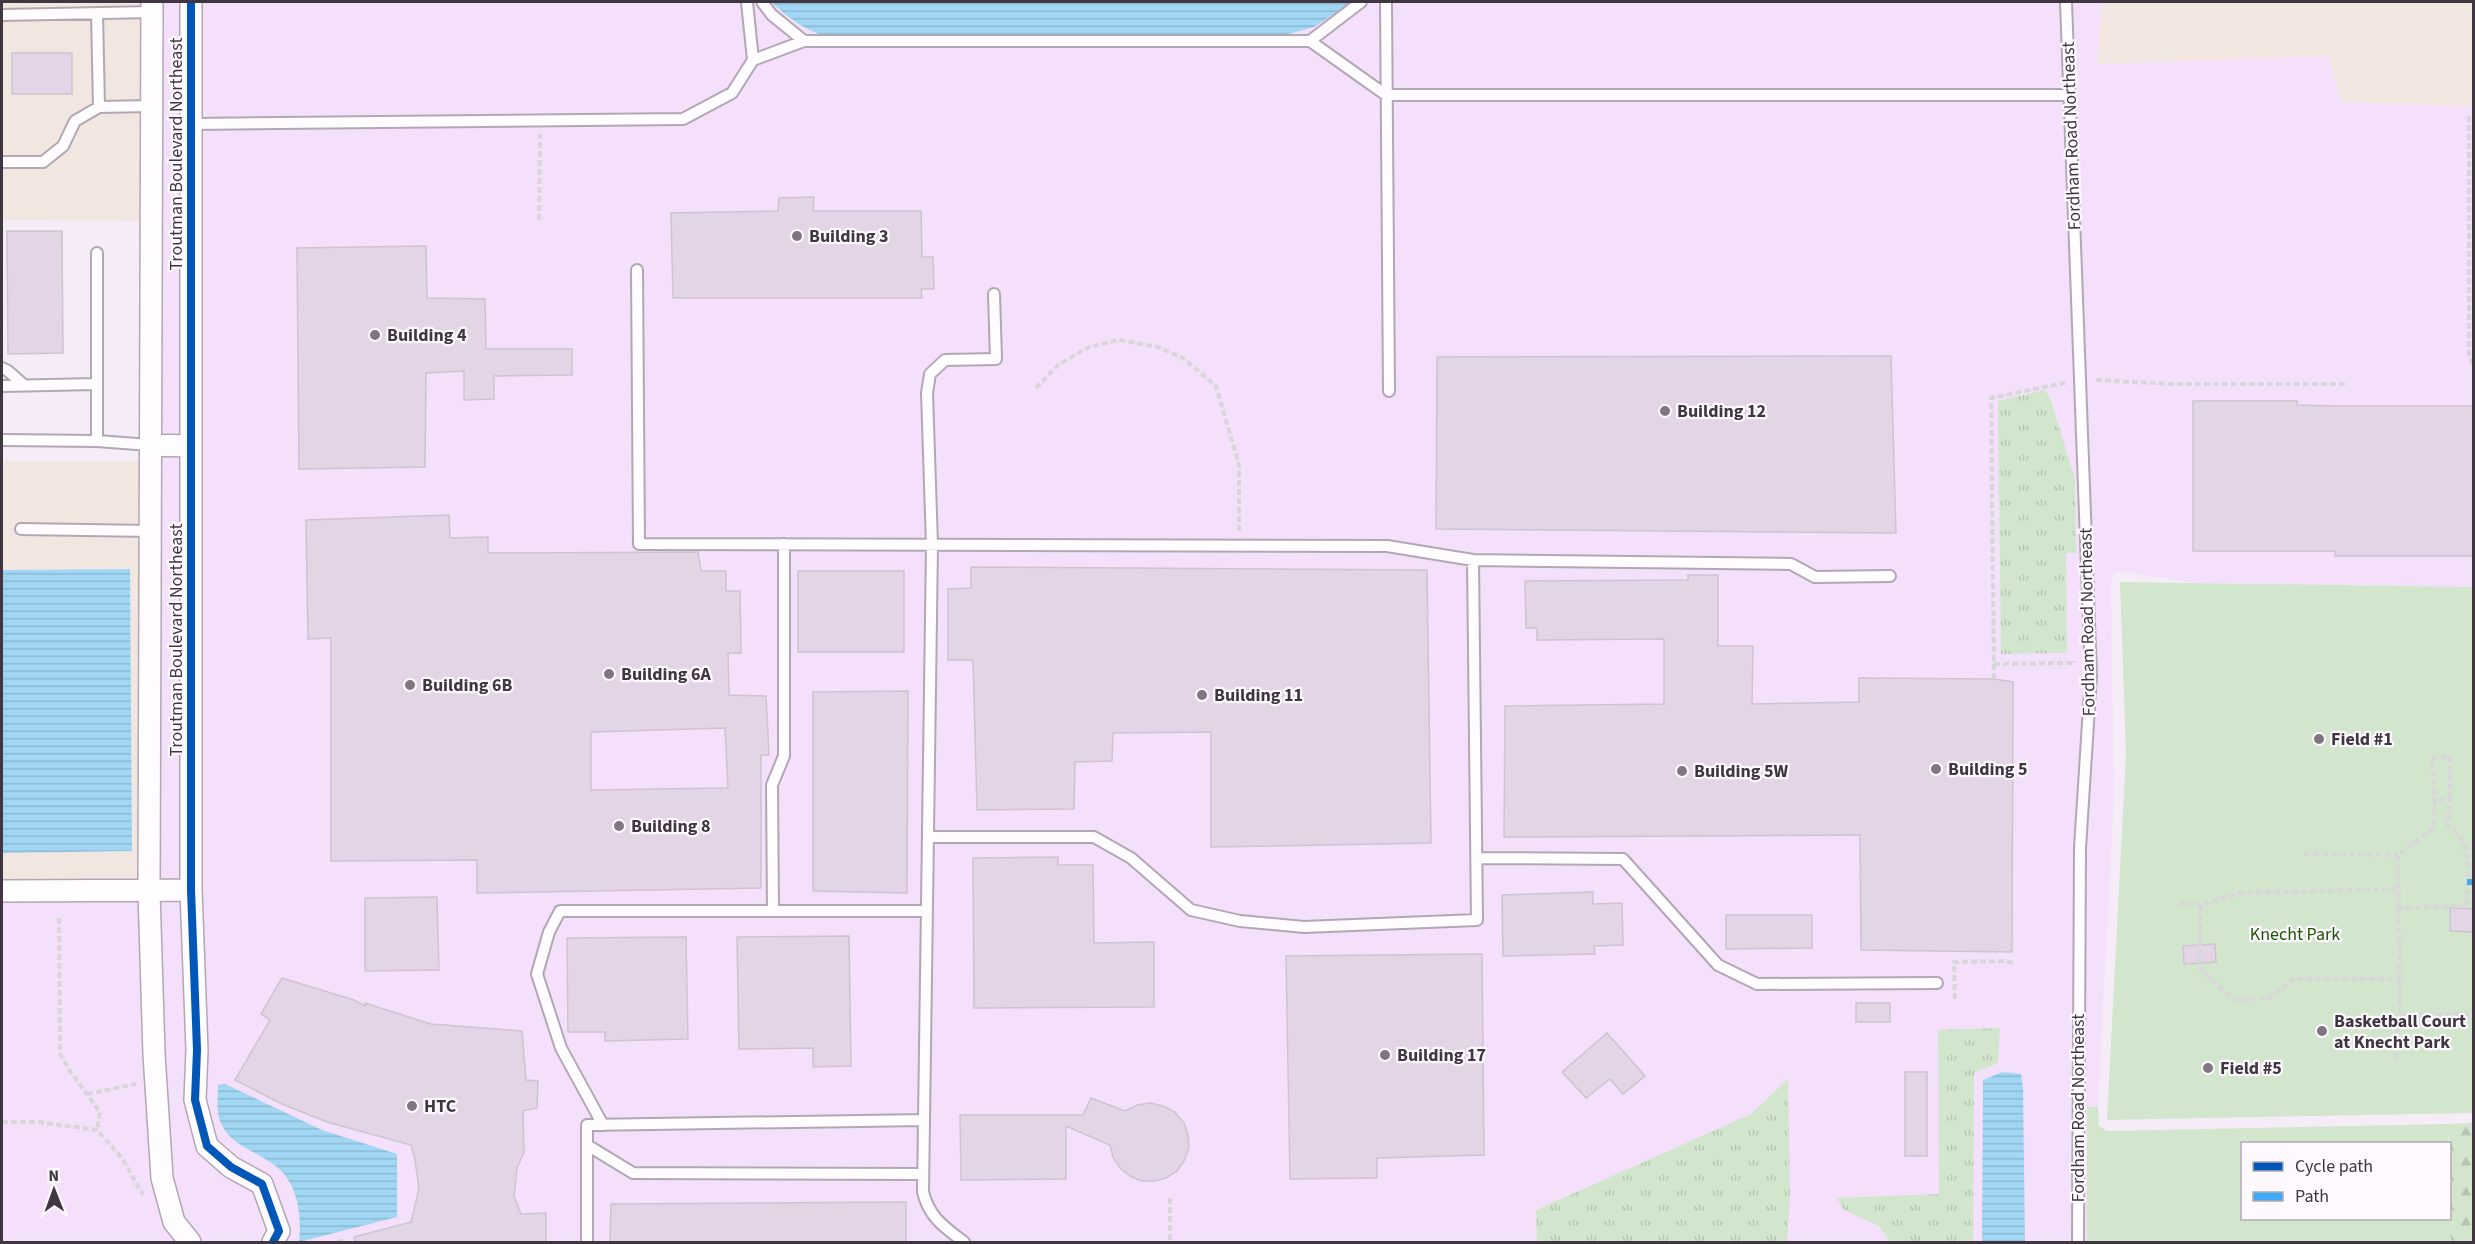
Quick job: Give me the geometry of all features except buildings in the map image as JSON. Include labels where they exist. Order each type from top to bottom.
[{"type":"street","name":"Troutman Boulevard Northeast","points":[[191,2],[191,890],[197,1050],[195,1100],[207,1146],[231,1167],[262,1184],[279,1230],[273,1242]]},
{"type":"street","name":"Troutman Boulevard Northeast","points":[[152,7],[149,892],[154,1054],[162,1178],[174,1222],[190,1242]]},
{"type":"street","points":[[150,445],[191,446]]},
{"type":"street","points":[[2,891],[191,890]]},
{"type":"lane","points":[[747,2],[753,60]]},
{"type":"lane","points":[[762,2],[772,15],[804,41]]},
{"type":"lane","points":[[1310,41],[1361,2]]},
{"type":"lane","points":[[1386,2],[1389,391]]},
{"type":"lane","name":"Fordham Road Northeast","points":[[2066,2],[2091,676],[2080,848],[2078,1242]]},
{"type":"lane","points":[[2,15],[97,14],[152,7]]},
{"type":"lane","points":[[97,14],[99,107]]},
{"type":"lane","points":[[191,124],[683,119],[732,93],[753,60],[804,41],[1310,41],[1386,95],[2070,95]]},
{"type":"lane","points":[[2,162],[43,162],[63,146],[75,121],[99,107],[151,106]]},
{"type":"lane","points":[[97,253],[97,441]]},
{"type":"lane","points":[[637,270],[639,544],[1387,546],[1473,560],[1791,564],[1815,577],[1890,576]]},
{"type":"lane","points":[[964,1242],[941,1224],[926,1207],[922,1192],[932,545],[927,393],[930,374],[945,360],[996,359],[994,294]]},
{"type":"lane","points":[[2,369],[8,371],[24,385]]},
{"type":"lane","points":[[2,386],[96,384]]},
{"type":"lane","points":[[2,440],[97,441],[150,445]]},
{"type":"lane","points":[[21,529],[150,531]]},
{"type":"lane","points":[[773,911],[772,784],[784,756],[784,544]]},
{"type":"lane","points":[[927,837],[1094,837],[1131,858],[1191,910],[1240,921],[1304,927],[1478,920],[1473,560]]},
{"type":"lane","points":[[1477,858],[1623,859],[1718,965],[1757,984],[1937,983]]},
{"type":"lane","points":[[603,1125],[561,1048],[537,974],[549,932],[560,911],[927,911]]},
{"type":"lane","points":[[587,1242],[587,1125],[924,1120]]},
{"type":"lane","points":[[586,1146],[633,1173],[923,1174]]},
{"type":"path","points":[[2469,116],[2471,276],[2469,356],[2474,369]]},
{"type":"path","points":[[540,122],[540,220]]},
{"type":"path","points":[[1036,388],[1058,365],[1089,347],[1119,340],[1158,346],[1183,358],[1216,386],[1239,465],[1239,545]]},
{"type":"path","points":[[1994,664],[2074,663],[2074,652]]},
{"type":"path","points":[[2304,854],[2398,855],[2433,828],[2435,802],[2432,758],[2450,757],[2448,826],[2457,830],[2467,853],[2467,906],[2397,908]]},
{"type":"path","points":[[2435,802],[2450,796]]},
{"type":"path","points":[[2395,1059],[2400,1015],[2398,855]]},
{"type":"path","points":[[2179,903],[2201,905],[2240,893],[2397,889]]},
{"type":"path","points":[[2201,905],[2199,968],[2234,1000],[2269,998],[2294,979],[2400,979]]},
{"type":"path","points":[[58,918],[60,1053],[70,1071],[100,1112],[97,1130]]},
{"type":"path","points":[[1955,999],[1954,962],[2013,963]]},
{"type":"path","points":[[2400,1015],[2474,1014]]},
{"type":"path","points":[[2,1122],[38,1122],[97,1130],[122,1158],[145,1198]]},
{"type":"path","points":[[1170,1198],[1170,1242]]},
{"type":"path","points":[[338,1242],[346,1239]]},
{"type":"shaded area","points":[[2,2],[155,2],[156,221],[2,220]]},
{"type":"shaded area","points":[[155,2],[771,2],[794,23],[1346,7],[1352,2],[2102,2],[2097,64],[2328,56],[2341,102],[2473,107],[2473,589],[2192,583],[2122,571],[2114,574],[2111,582],[2114,798],[2098,1107],[2087,1107],[2087,1242],[2,1242],[2,892],[160,893]]},
{"type":"shaded area","points":[[2102,2],[2473,2],[2473,107],[2341,102],[2097,64]]},
{"type":"shaded area","points":[[2,461],[158,461],[160,894],[2,892],[2,853],[132,851],[130,569],[2,570]]},
{"type":"green space","points":[[2045,390],[2050,398],[2075,479],[2076,553],[2066,553],[2067,653],[2001,654],[1998,401]]},
{"type":"green space","name":"Knecht Park","points":[[2120,582],[2473,587],[2473,1113],[2107,1120],[2126,754]]},
{"type":"green space","points":[[2000,1028],[1998,1063],[1974,1073],[1973,1242],[1890,1242],[1880,1227],[1843,1209],[1837,1198],[1939,1194],[1938,1030]]},
{"type":"green space","points":[[1788,1079],[1790,1196],[1787,1242],[1537,1242],[1536,1210],[1751,1114]]},
{"type":"green space","points":[[2087,1107],[2098,1107],[2099,1126],[2107,1131],[2448,1124],[2448,1142],[2241,1142],[2241,1220],[2451,1220],[2451,1242],[2087,1242]]},
{"type":"green space","points":[[2473,1123],[2473,1242],[2451,1242],[2451,1142],[2448,1142],[2448,1124]]},
{"type":"water","points":[[771,2],[1352,2],[1314,27],[1274,38],[838,40],[802,26]]},
{"type":"water","points":[[130,569],[132,851],[2,853],[2,570]]},
{"type":"water","points":[[2002,1072],[2021,1074],[2023,1087],[2025,1242],[1982,1242],[1983,1080]]},
{"type":"water","points":[[225,1084],[322,1130],[397,1154],[397,1217],[299,1242],[299,1210],[288,1180],[273,1164],[230,1136],[220,1121],[218,1085]]},
{"type":"marked path","points":[[2467,882],[2474,882]]},
{"type":"cycle path","points":[[191,2],[191,890],[197,1050],[195,1100],[207,1146],[231,1167],[262,1184],[279,1231],[273,1242]]},
{"type":"place","name":"Building 3","points":[[797,236]]},
{"type":"place","name":"Building 4","points":[[375,335]]},
{"type":"place","name":"Building 12","points":[[1665,411]]},
{"type":"place","name":"Building 6A","points":[[609,674]]},
{"type":"place","name":"Building 6B","points":[[410,685]]},
{"type":"place","name":"Building 11","points":[[1202,695]]},
{"type":"place","name":"Field #1","points":[[2319,739]]},
{"type":"place","name":"Building 5","points":[[1936,769]]},
{"type":"place","name":"Building 5W","points":[[1682,771]]},
{"type":"place","name":"Building 8","points":[[619,826]]},
{"type":"place","name":"Basketball Court at Knecht Park","points":[[2322,1031]]},
{"type":"place","name":"Building 17","points":[[1385,1055]]},
{"type":"place","name":"Field #5","points":[[2208,1068]]},
{"type":"place","name":"HTC","points":[[412,1106]]}]
